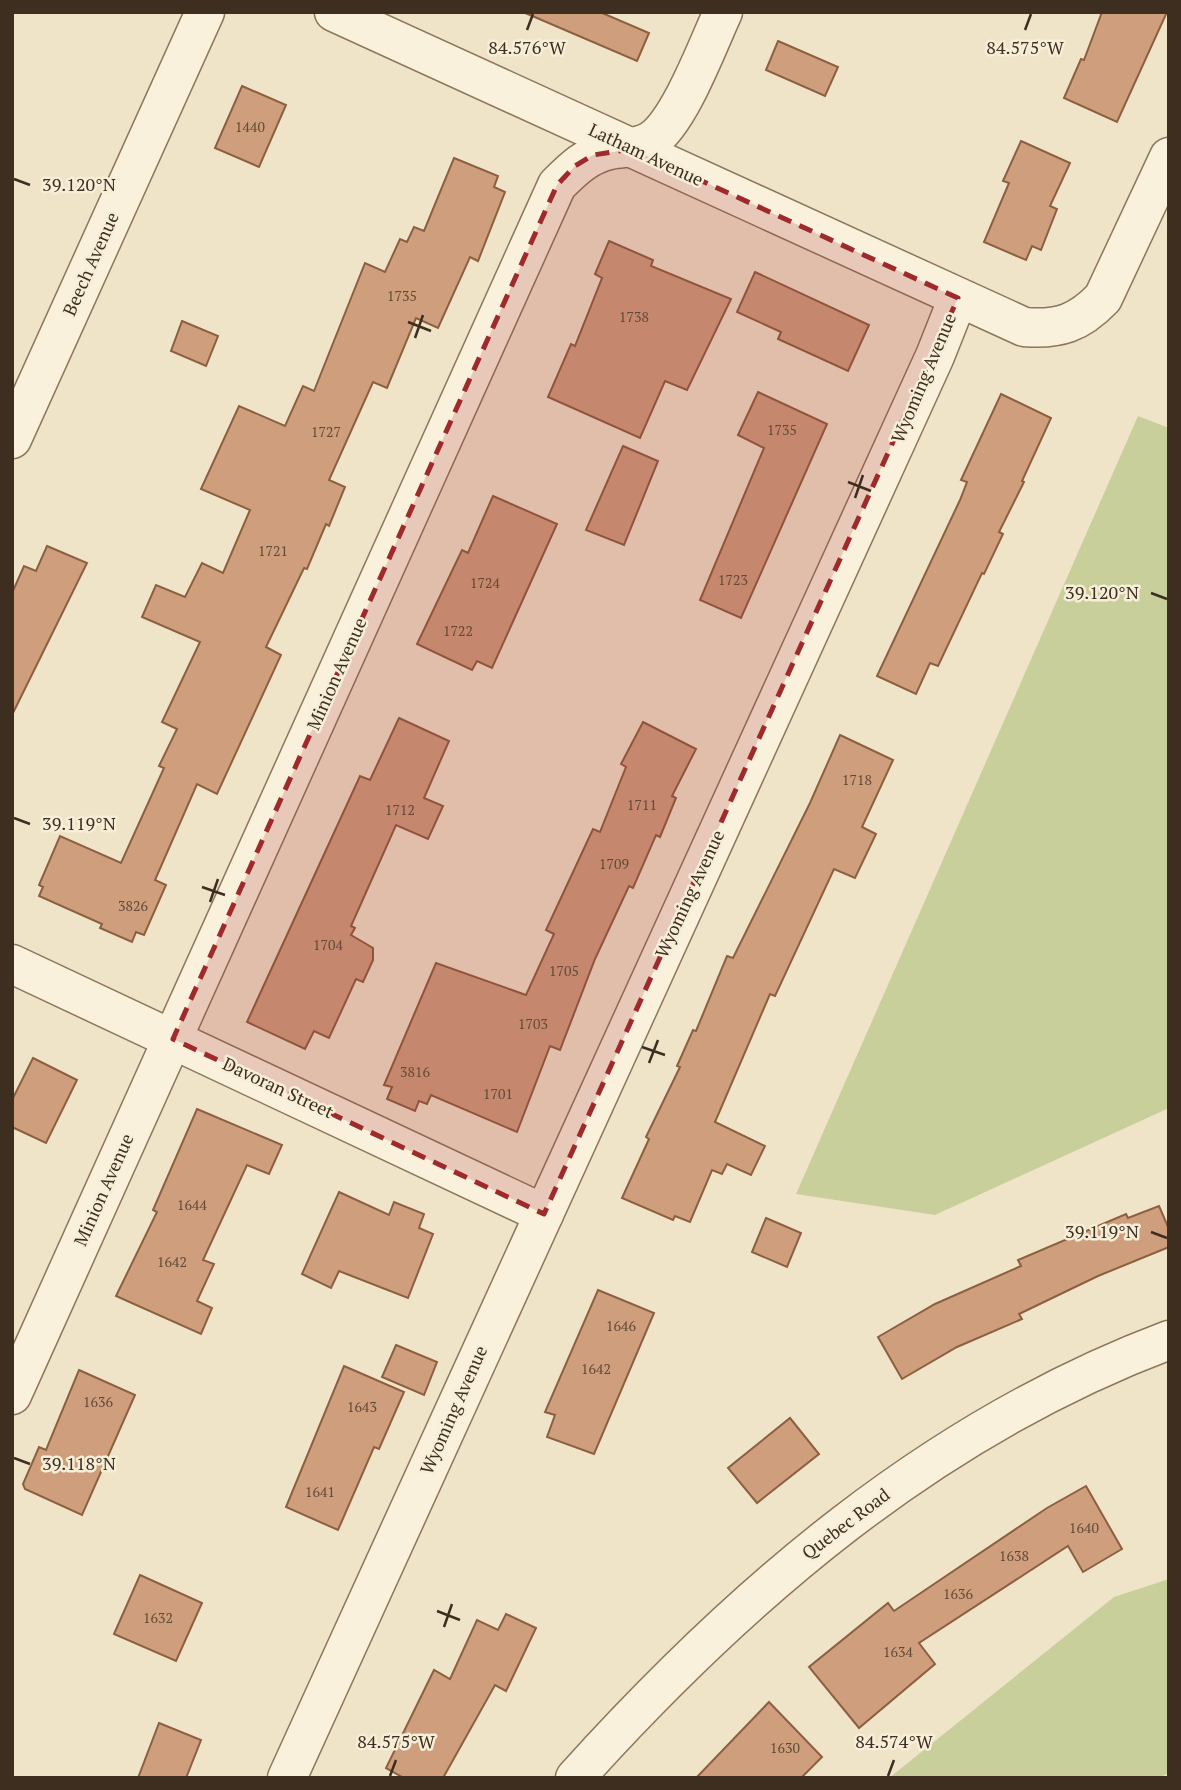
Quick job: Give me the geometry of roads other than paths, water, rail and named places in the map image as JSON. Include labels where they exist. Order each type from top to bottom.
[{"type":"street","name":"Beech Avenue","points":[[12,439],[205,12]]},
{"type":"street","name":"Latham Avenue","points":[[334,12],[958,298]]},
{"type":"street","name":"Minion Avenue","points":[[12,1395],[557,186],[575,166],[593,155],[632,149],[652,139],[668,124],[723,12]]},
{"type":"street","name":"Wyoming Avenue","points":[[287,1778],[930,369],[958,298],[1024,327],[1049,329],[1068,325],[1088,314],[1103,298],[1169,157]]},
{"type":"street","name":"Davoran Street","points":[[12,964],[544,1214]]},
{"type":"street","name":"Quebec Road","points":[[575,1778],[663,1682],[750,1600],[827,1536],[936,1459],[1036,1399],[1169,1340]]}]
